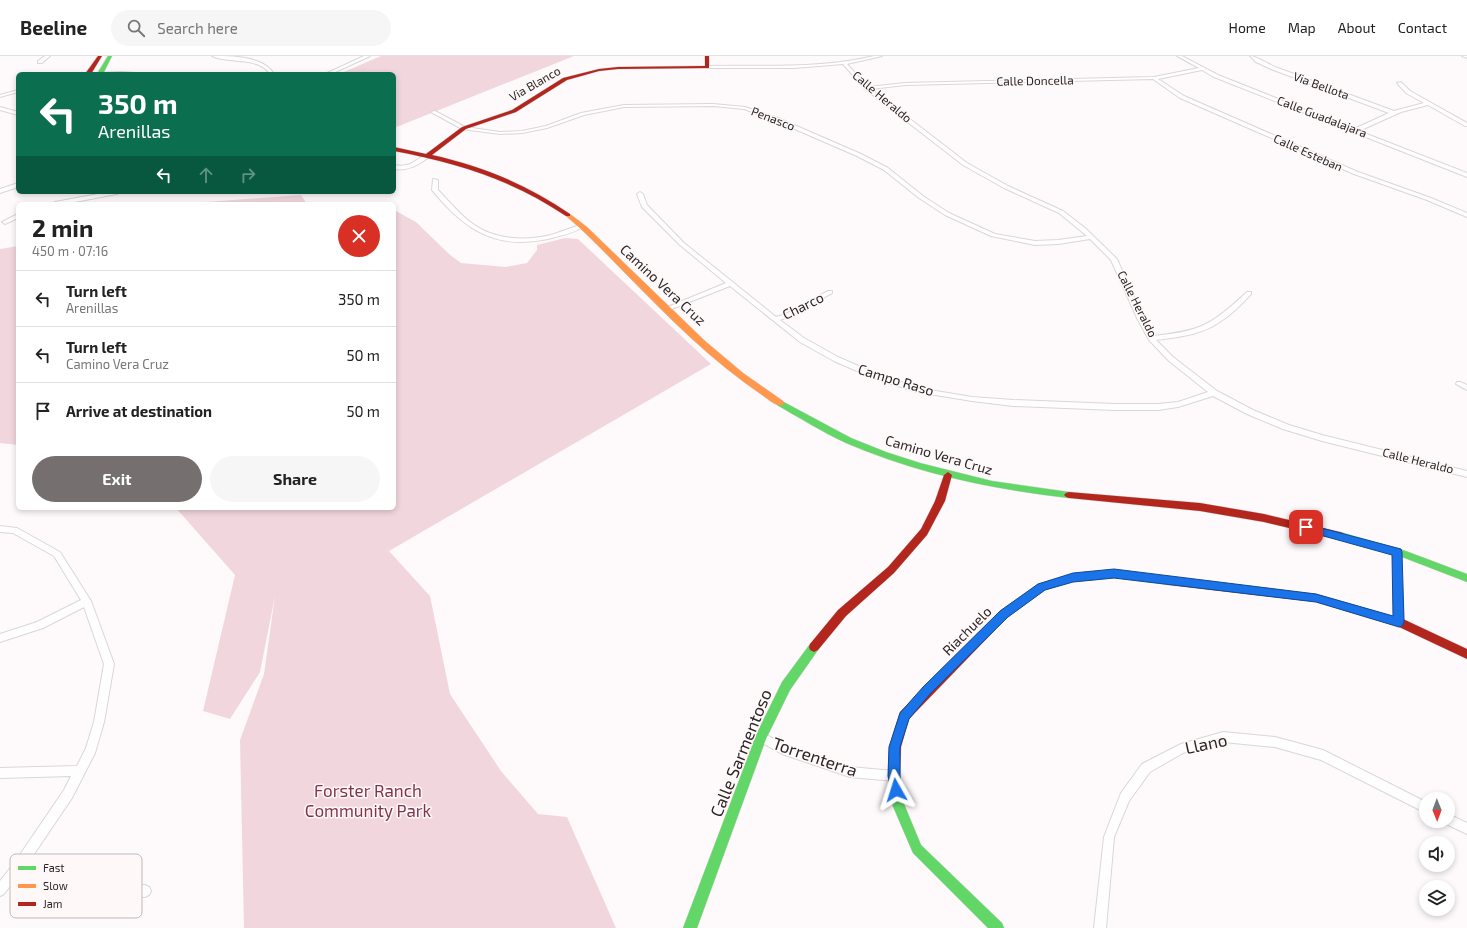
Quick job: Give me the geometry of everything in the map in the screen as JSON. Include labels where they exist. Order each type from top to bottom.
[{"type":"street","points":[[40,62],[48,56]]},
{"type":"street","points":[[89,72],[100,56]]},
{"type":"street","points":[[101,72],[110,56]]},
{"type":"street","points":[[214,56],[258,62],[267,65],[271,72]]},
{"type":"street","points":[[332,72],[368,56]]},
{"type":"street","points":[[707,56],[707,67]]},
{"type":"street","name":"Via Blanco","points":[[428,155],[464,128],[514,111],[565,79],[599,70],[618,68],[844,64],[880,56]]},
{"type":"street","name":"Calle Guadalajara","points":[[1179,56],[1202,69],[1467,175]]},
{"type":"street","name":"Via Bellota","points":[[1252,56],[1258,61],[1274,68],[1392,112]]},
{"type":"street","name":"Calle Heraldo","points":[[844,64],[867,88],[965,164],[999,184],[1061,212],[1092,237],[1114,259],[1140,318],[1152,338],[1171,359],[1214,393],[1250,412],[1286,427],[1308,434],[1467,474]]},
{"type":"street","name":"Calle Doncella","points":[[867,88],[905,84],[1154,78],[1202,69]]},
{"type":"street","name":"Calle Esteban","points":[[1154,78],[1182,97],[1269,136],[1356,174],[1429,199],[1467,215]]},
{"type":"street","points":[[1398,83],[1408,92],[1467,125]]},
{"type":"street","points":[[0,93],[16,89]]},
{"type":"street","points":[[0,96],[16,92]]},
{"type":"street","points":[[1356,130],[1392,112],[1409,106],[1428,104]]},
{"type":"street","name":"Penasco","points":[[433,112],[464,128],[492,133],[522,132],[547,127],[583,114],[624,106],[713,105],[744,108],[776,119],[859,155],[886,170],[921,197],[947,214],[995,236],[1035,243],[1058,242],[1092,237]]},
{"type":"street","points":[[0,108],[16,113]]},
{"type":"street","name":"Camino Vera Cruz","points":[[396,149],[428,155],[493,175],[529,191],[561,209],[667,309],[713,351],[757,388],[800,416],[859,446],[899,462],[998,486],[1051,493],[1220,509],[1320,530],[1397,552],[1467,578]]},
{"type":"street","points":[[396,167],[411,167],[428,155]]},
{"type":"street","points":[[435,180],[435,190],[464,220],[484,232],[509,239],[530,240],[548,237],[580,227]]},
{"type":"street","points":[[0,191],[16,186]]},
{"type":"street","points":[[65,202],[107,194]]},
{"type":"street","name":"Campo Raso","points":[[640,194],[644,206],[682,244],[802,340],[836,359],[875,376],[917,390],[972,399],[1063,406],[1158,407],[1178,404],[1214,393]]},
{"type":"street","points":[[5,222],[16,217]]},
{"type":"street","points":[[667,309],[730,283]]},
{"type":"street","name":"Charco","points":[[775,319],[788,315],[830,292]]},
{"type":"street","points":[[1152,338],[1188,333],[1210,326],[1228,313],[1249,293]]},
{"type":"street","points":[[1460,384],[1467,388]]},
{"type":"street","name":"Calle Sarmentoso","points":[[690,928],[761,737],[786,686],[817,643],[842,613],[890,570],[924,532],[940,501],[948,475]]},
{"type":"street","points":[[0,529],[14,530],[57,554],[87,602],[109,664],[99,722],[91,749],[68,794],[27,854]]},
{"type":"street","points":[[1397,552],[1399,622]]},
{"type":"street","name":"Riachuelo","points":[[997,928],[917,849],[898,804],[894,776],[895,747],[904,716],[1004,614],[1042,586],[1073,578],[1114,574],[1316,598],[1399,622],[1467,654]]},
{"type":"street","points":[[0,638],[40,625],[87,602]]},
{"type":"street","name":"Torrenterra","points":[[761,737],[782,749],[850,772],[894,776]]},
{"type":"street","name":"Llano","points":[[1100,928],[1109,837],[1125,797],[1146,768],[1181,749],[1223,737],[1275,742],[1323,755],[1419,804]]},
{"type":"street","points":[[0,774],[80,771]]},
{"type":"street","points":[[1455,823],[1467,829]]},
{"type":"street","points":[[0,890],[10,877]]},
{"type":"green space","points":[[381,56],[574,56],[396,127],[396,72],[344,72]]},
{"type":"green space","points":[[301,195],[306,202],[207,202]]},
{"type":"green space","name":"Forster Ranch Community Park","points":[[396,211],[416,222],[449,254],[461,263],[506,267],[527,263],[537,250],[537,245],[565,238],[578,239],[711,364],[389,551],[430,596],[450,694],[501,771],[538,814],[567,817],[616,928],[244,928],[240,740],[264,674],[275,596],[260,672],[230,719],[203,711],[235,575],[178,510],[396,510]]},
{"type":"green space","points":[[16,246],[16,445],[0,443],[0,249]]},
{"type":"traffic: fast","points":[[101,72],[110,56]]},
{"type":"traffic: fast","points":[[780,403],[814,423],[848,440],[919,466],[992,484],[1069,495]]},
{"type":"traffic: fast","points":[[1340,536],[1403,554],[1467,578]]},
{"type":"traffic: fast","points":[[991,627],[1004,614],[1042,587],[1073,578],[1114,574],[1170,581]]},
{"type":"traffic: fast","points":[[690,928],[761,737],[786,686],[814,647]]},
{"type":"traffic: fast","points":[[894,775],[898,804],[917,849],[997,928]]},
{"type":"traffic: slow","points":[[568,215],[592,236],[702,343],[740,375],[780,403]]},
{"type":"traffic: jam","points":[[89,72],[100,56]]},
{"type":"traffic: jam","points":[[428,155],[464,128],[514,111],[565,79],[599,70],[618,68],[707,67],[707,56]]},
{"type":"traffic: jam","points":[[396,149],[417,153],[463,165],[507,180],[528,190],[568,215]]},
{"type":"traffic: jam","points":[[814,647],[842,613],[891,570],[924,532],[940,501],[948,475]]},
{"type":"traffic: jam","points":[[1069,495],[1200,507],[1264,518],[1340,536]]},
{"type":"traffic: jam","points":[[1170,581],[1316,598],[1399,622],[1467,654]]},
{"type":"traffic: jam","points":[[894,775],[895,747],[904,716],[991,627]]},
{"type":"route","points":[[896,790],[894,776],[895,747],[904,716],[1004,614],[1042,586],[1073,578],[1114,574],[1316,598],[1399,622],[1397,552],[1306,527]]}]
